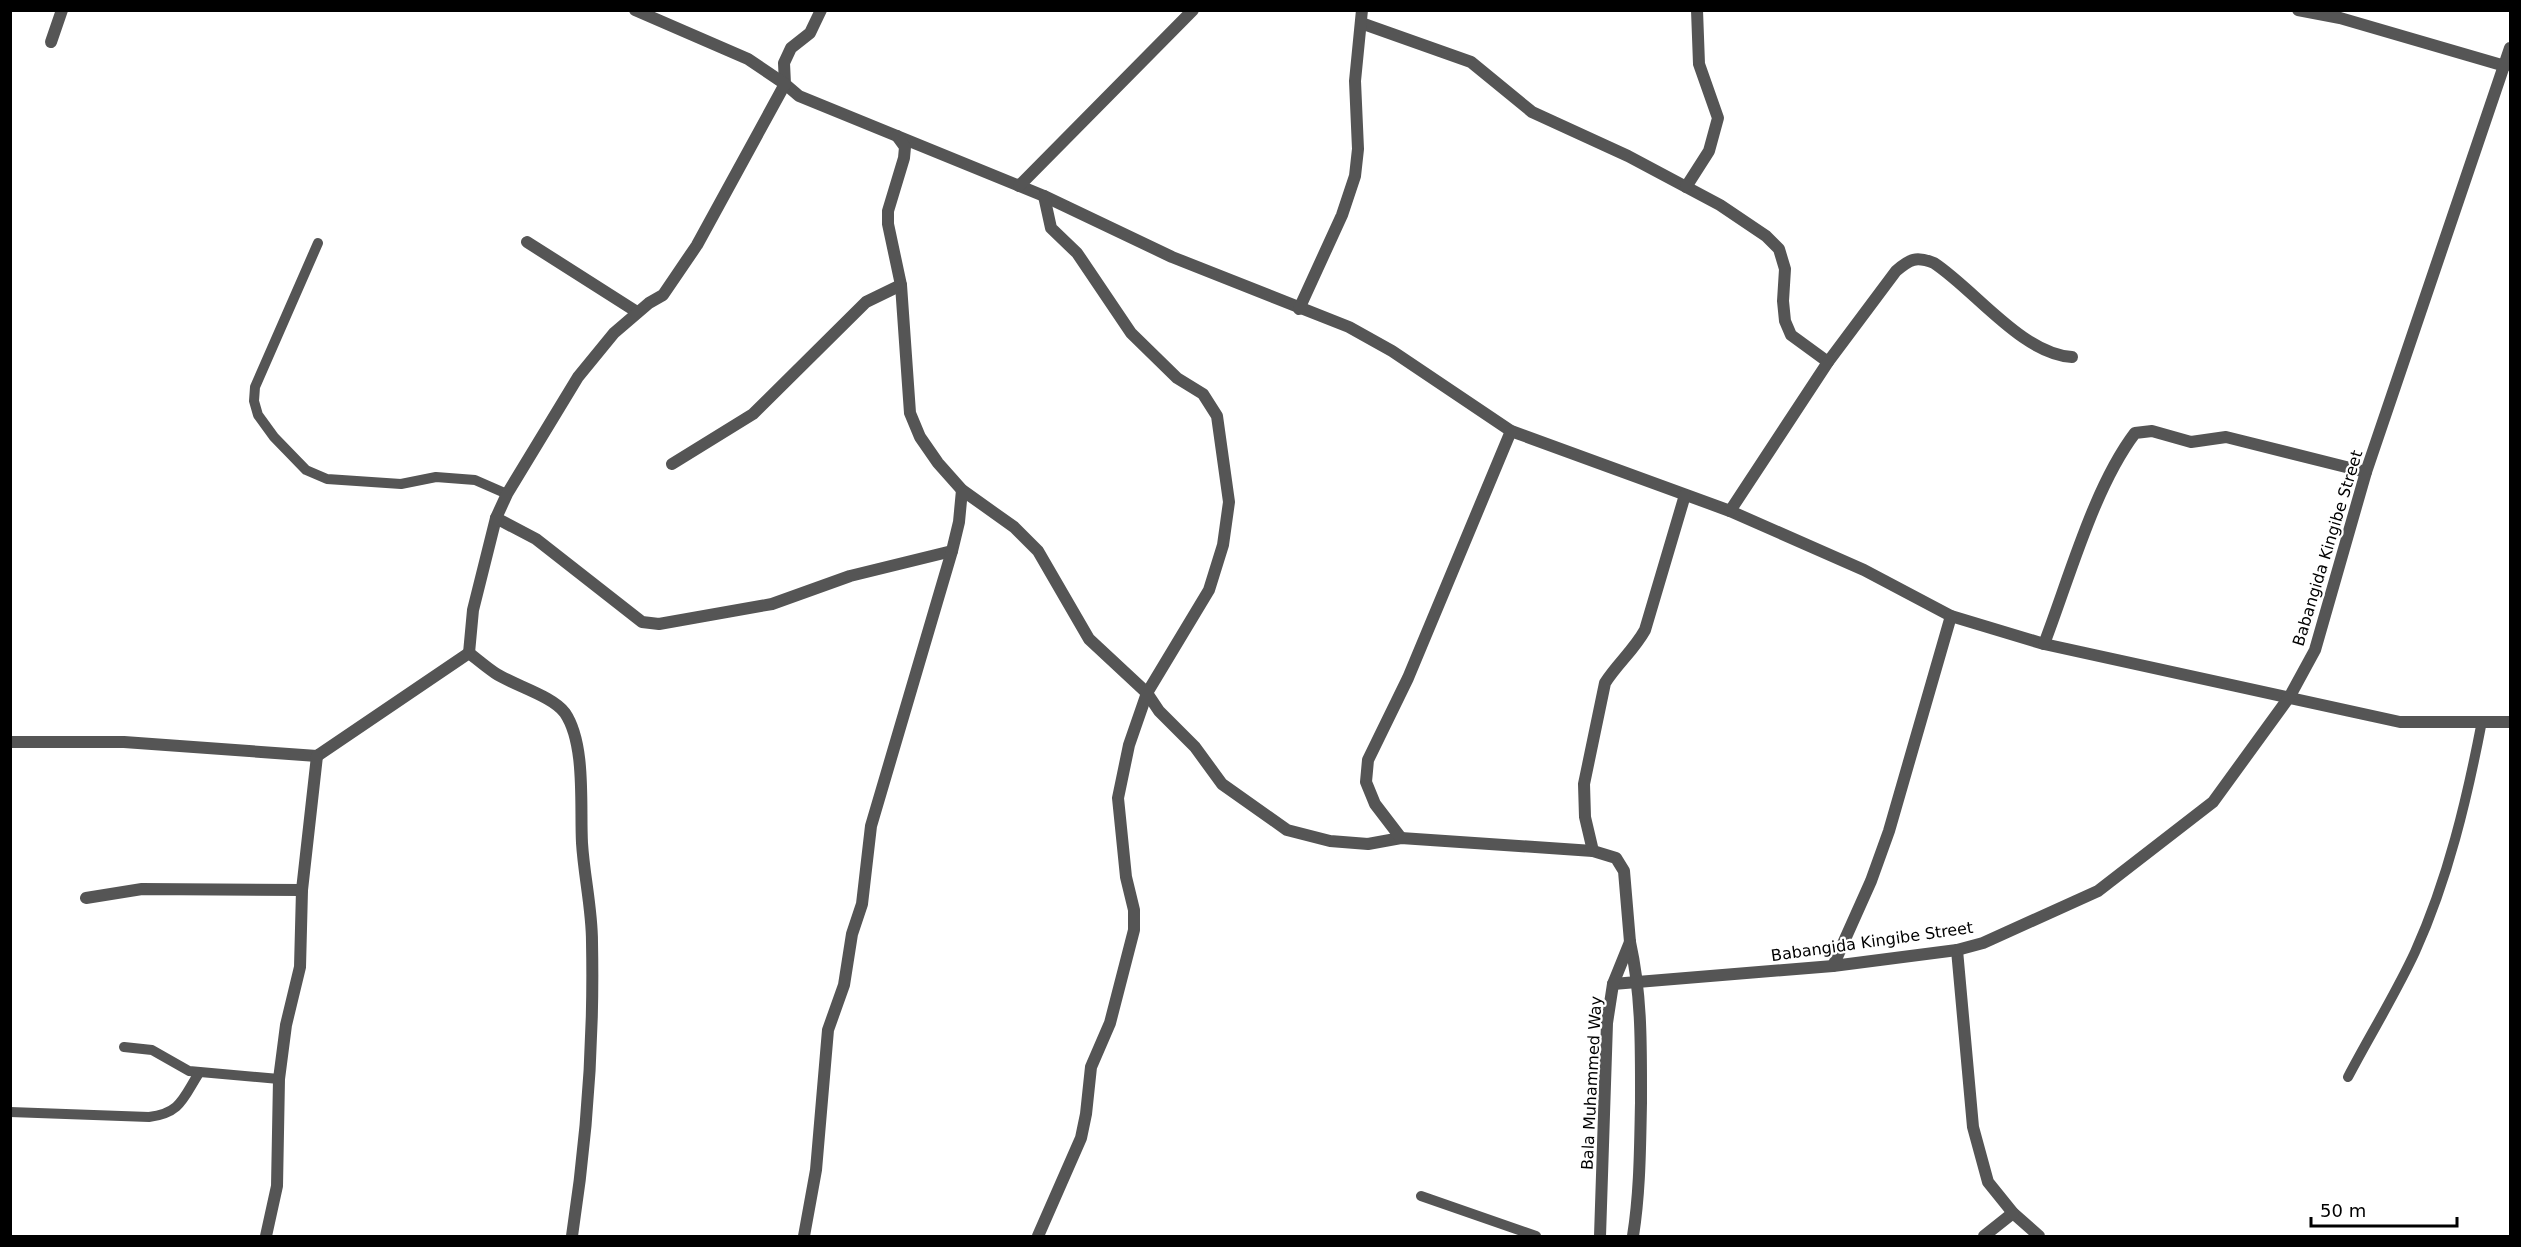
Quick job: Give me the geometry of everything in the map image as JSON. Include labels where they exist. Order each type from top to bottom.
[{"type":"street","points":[[51,42],[62,10]]},
{"type":"street","points":[[635,10],[748,59],[799,96],[1044,196],[1172,257],[1349,327],[1392,351],[1510,431],[1730,511],[1864,570],[1952,616],[2044,644],[2290,696],[2400,722],[2511,722]]},
{"type":"street","points":[[469,654],[473,610],[496,518],[507,494],[578,377],[614,333],[637,312],[663,295],[697,245],[785,84],[784,63],[791,48],[810,33],[821,10]]},
{"type":"street","points":[[1019,186],[1193,10]]},
{"type":"street","points":[[1686,187],[1709,151],[1719,118],[1699,64],[1697,10]]},
{"type":"street","points":[[2298,10],[2340,18],[2505,66]]},
{"type":"street","points":[[1299,309],[1342,214],[1355,176],[1358,149],[1355,81],[1362,17],[1471,62],[1532,112],[1628,156],[1730,211],[1766,236],[1779,249],[1785,269],[1783,301],[1785,321],[1791,335],[1828,362]]},
{"type":"street","name":"Babangida Kingibe Street","points":[[1613,984],[1833,966],[1957,950],[1983,943],[2098,891],[2213,802],[2290,696],[2315,650],[2366,472],[2511,48]]},
{"type":"street","points":[[895,134],[905,147],[904,158],[888,211],[888,224],[901,285],[910,413],[920,437],[962,490],[1014,527],[1038,551],[1089,639],[1147,693],[1159,711],[1189,739],[1222,784],[1287,830],[1330,841],[1368,844],[1401,838],[1593,851],[1616,858],[1624,871],[1630,942],[1638,981],[1641,1021],[1640,1163],[1633,1236]]},
{"type":"street","points":[[1038,1236],[1081,1138],[1091,1067],[1110,1023],[1134,930],[1134,910],[1126,877],[1118,798],[1129,745],[1147,693],[1209,590],[1223,545],[1229,502],[1217,416],[1203,394],[1177,378],[1131,333],[1077,253],[1051,228],[1044,196]]},
{"type":"street","points":[[527,242],[637,312]]},
{"type":"street","points":[[1730,511],[1828,362],[1896,271],[1916,258],[1941,268],[2043,349],[2055,356],[2072,357]]},
{"type":"street","points":[[672,464],[753,414],[866,302],[901,285]]},
{"type":"street","points":[[1401,838],[1375,804],[1366,782],[1368,760],[1408,678],[1510,431]]},
{"type":"street","points":[[2044,644],[2098,501],[2119,454],[2134,433],[2152,431],[2191,442],[2226,437],[2366,472]]},
{"type":"street","points":[[804,1236],[816,1170],[828,1030],[844,985],[852,934],[862,904],[871,826],[952,551],[962,490]]},
{"type":"street","points":[[1593,851],[1585,817],[1584,784],[1605,683],[1614,669],[1634,650],[1645,630],[1685,495]]},
{"type":"street","points":[[496,518],[536,539],[642,622],[659,624],[772,604],[850,576],[952,551]]},
{"type":"street","points":[[1833,966],[1871,881],[1889,831],[1952,616]]},
{"type":"street","points":[[10,742],[124,742],[317,756],[469,654]]},
{"type":"street","points":[[469,654],[495,673],[551,702],[564,712],[572,727],[577,747],[582,844],[592,940],[592,1030],[583,1166],[572,1236]]},
{"type":"street","points":[[266,1236],[277,1186],[279,1080],[286,1024],[300,968],[302,890],[317,756]]},
{"type":"street","points":[[86,898],[142,889],[302,890]]},
{"type":"street","name":"Bala Muhammed Way","points":[[1600,1236],[1607,1023],[1613,984],[1630,942]]},
{"type":"street","points":[[1957,950],[1973,1127],[1988,1182],[2013,1213],[2039,1236]]},
{"type":"street","points":[[1984,1236],[2013,1213]]},
{"type":"lane","points":[[318,243],[255,387],[254,400],[258,415],[274,437],[306,470],[327,479],[401,484],[436,477],[475,480],[507,494]]},
{"type":"lane","points":[[2348,1077],[2415,952],[2443,878],[2467,797],[2482,721]]},
{"type":"lane","points":[[124,1047],[152,1050],[189,1071],[279,1080]]},
{"type":"lane","points":[[10,1112],[149,1117],[166,1115],[178,1108],[199,1073]]},
{"type":"lane","points":[[1421,1196],[1536,1236]]}]
